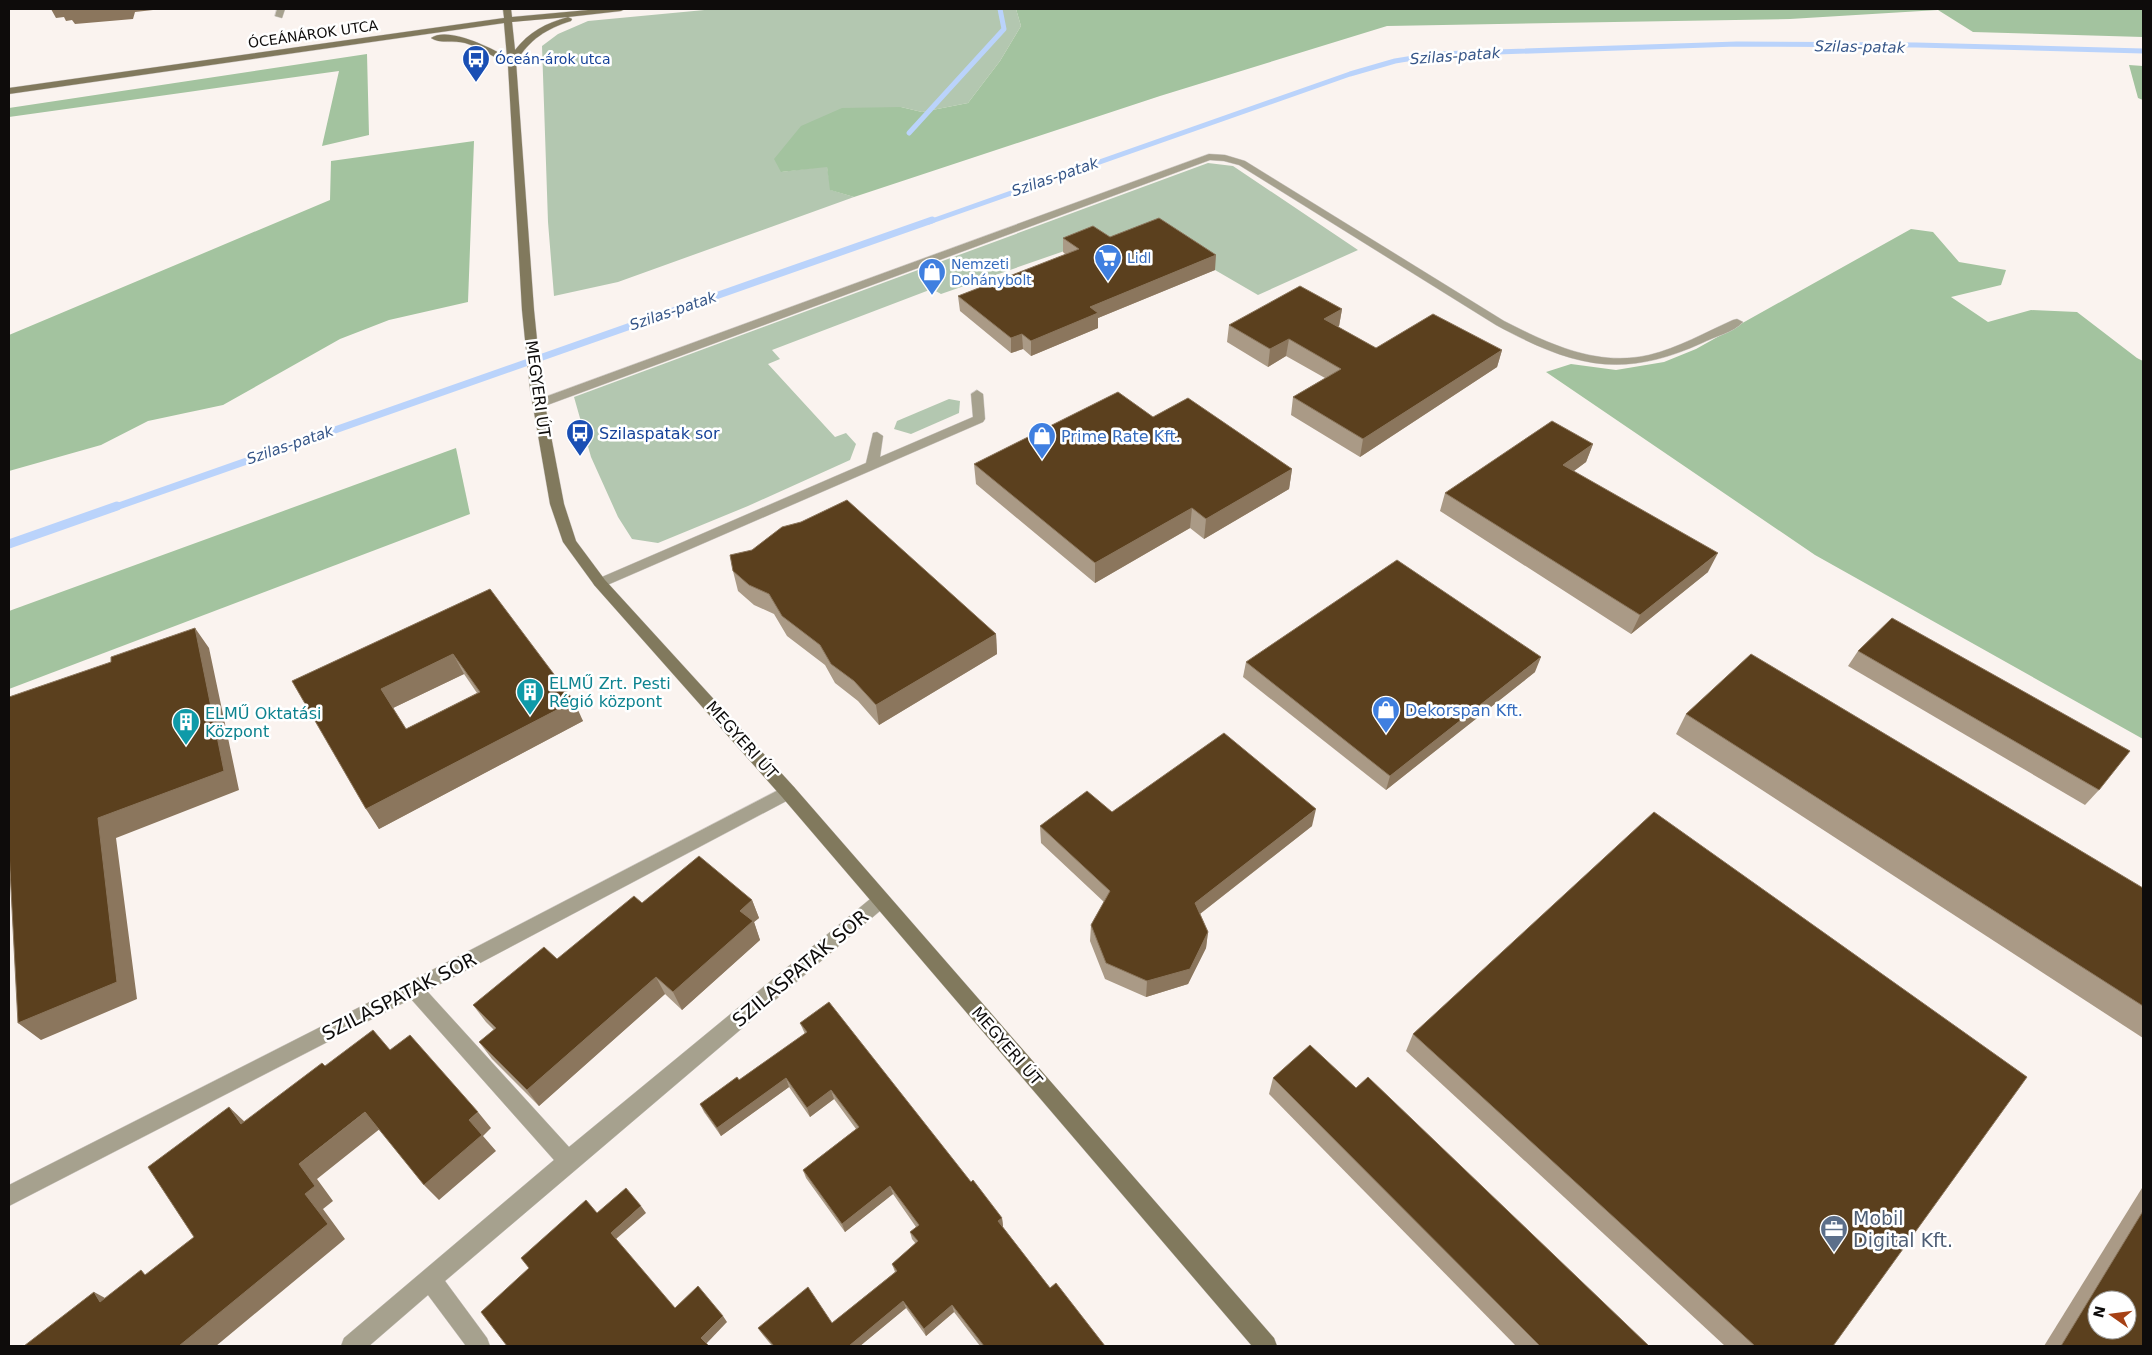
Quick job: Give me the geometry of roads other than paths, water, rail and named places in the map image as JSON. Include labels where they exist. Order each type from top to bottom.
[{"type":"main road","name":"MEGYERI ÚT","points":[[507,9],[516,103],[528,310],[536,389],[557,504],[570,542],[600,583],[788,792],[1266,1346]]},
{"type":"main road","points":[[569,9],[591,11]]},
{"type":"main road","name":"ÓCEÁNÁROK UTCA","points":[[9,91],[508,20],[621,9]]},
{"type":"main road","points":[[376,39],[453,37],[465,39],[477,43],[511,63],[522,44],[532,34],[591,11]]},
{"type":"street","points":[[538,404],[1209,158],[1225,158],[1242,163],[1500,323],[1532,341],[1569,355],[1602,361],[1641,360],[1688,344],[1737,322]]},
{"type":"street","points":[[600,583],[979,419],[977,394]]},
{"type":"street","points":[[872,466],[877,436]]},
{"type":"street","name":"SZILASPATAK SOR","points":[[9,1196],[413,989],[788,792]]},
{"type":"street","name":"SZILASPATAK SOR","points":[[352,1346],[568,1161],[881,900]]},
{"type":"street","points":[[413,989],[568,1161]]},
{"type":"street","points":[[431,1280],[479,1346]]},
{"type":"waterway","points":[[909,133],[1004,29],[1000,9]]},
{"type":"waterway","name":"Szilas-patak","points":[[929,222],[1350,74],[1395,61],[1438,54],[1737,44],[1916,45],[2143,51]]},
{"type":"waterway","name":"Szilas-patak","points":[[113,508],[932,220]]},
{"type":"waterway","name":"Szilas-patak","points":[[9,544],[117,506]]},
{"type":"place","name":"Óceán-árok utca","points":[[476,83]]},
{"type":"place","name":"Lidl","points":[[1108,282]]},
{"type":"place","name":"Nemzeti Dohánybolt","points":[[932,296]]},
{"type":"place","name":"Szilaspatak sor","points":[[580,457]]},
{"type":"place","name":"Prime Rate Kft.","points":[[1042,460]]},
{"type":"place","name":"ELMŰ Zrt. Pesti Régió központ","points":[[530,716]]},
{"type":"place","name":"Dekorspan Kft.","points":[[1386,734]]},
{"type":"place","name":"ELMŰ Oktatási Központ","points":[[186,746]]},
{"type":"place","name":"Mobil Digital Kft.","points":[[1834,1253]]}]
